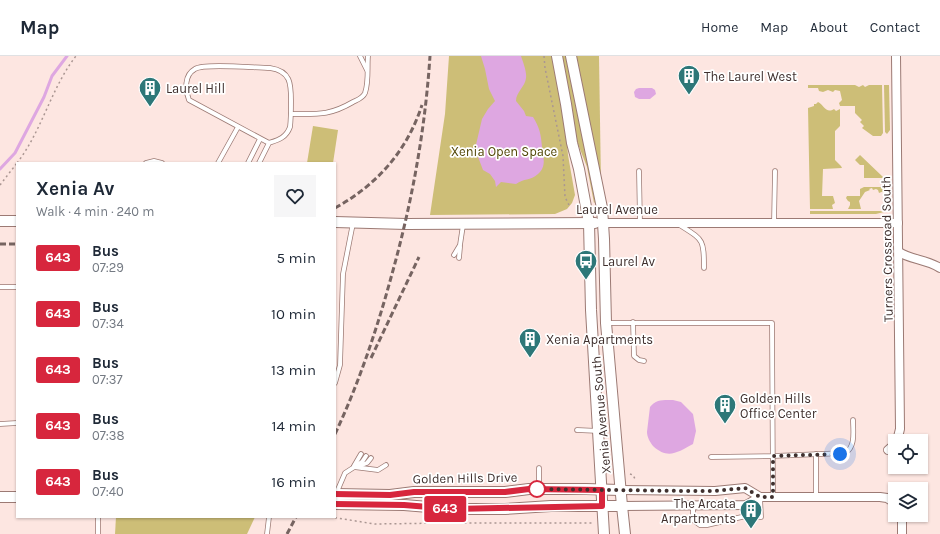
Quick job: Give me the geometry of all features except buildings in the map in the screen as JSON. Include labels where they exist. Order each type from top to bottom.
[{"type":"street","name":"Xenia Avenue South","points":[[557,56],[588,223],[591,310],[604,534]]},
{"type":"street","name":"Xenia Avenue South","points":[[571,56],[602,208],[606,323],[625,534]]},
{"type":"street","name":"Turners Crossroad South","points":[[896,56],[899,252],[900,429],[899,434]]},
{"type":"street","points":[[0,221],[16,221]]},
{"type":"street","name":"Laurel Avenue","points":[[336,222],[463,224],[516,222],[898,223]]},
{"type":"street","points":[[899,252],[909,257],[930,262],[940,268]]},
{"type":"street","name":"Golden Hills Drive","points":[[336,498],[414,492],[505,492],[540,489],[715,491],[745,488],[760,497]]},
{"type":"street","points":[[0,497],[16,497]]},
{"type":"street","name":"Golden Hills Drive","points":[[336,498],[453,509],[746,505],[760,497],[880,497],[888,499]]},
{"type":"street","points":[[902,522],[902,534]]},
{"type":"lane","points":[[360,56],[367,71]]},
{"type":"lane","points":[[291,114],[321,114],[333,112],[342,109],[361,98],[365,94],[368,56]]},
{"type":"lane","points":[[206,66],[276,69],[287,77],[291,83],[291,114],[288,133],[279,140],[268,143],[189,100],[186,85],[190,73],[194,69],[206,66]]},
{"type":"lane","points":[[219,162],[238,127]]},
{"type":"lane","points":[[248,162],[260,139]]},
{"type":"lane","points":[[258,162],[268,143]]},
{"type":"lane","points":[[639,171],[640,223]]},
{"type":"lane","points":[[774,171],[774,223]]},
{"type":"lane","points":[[336,379],[340,365],[343,274],[353,223]]},
{"type":"lane","points":[[676,223],[699,238],[704,248],[704,268]]},
{"type":"lane","points":[[459,258],[463,224]]},
{"type":"lane","points":[[454,256],[460,245]]},
{"type":"lane","points":[[0,287],[16,287]]},
{"type":"lane","points":[[633,322],[634,356],[639,360],[644,361]]},
{"type":"lane","points":[[606,323],[772,322],[773,497]]},
{"type":"lane","points":[[711,457],[840,454],[849,450],[853,442],[853,420]]},
{"type":"lane","points":[[0,424],[16,424]]},
{"type":"lane","points":[[577,430],[599,431]]},
{"type":"lane","points":[[816,454],[816,497]]},
{"type":"lane","points":[[336,495],[344,473],[362,462],[364,455]]},
{"type":"lane","points":[[354,467],[367,463],[371,458]]},
{"type":"lane","points":[[354,467],[378,470],[386,465]]},
{"type":"lane","points":[[539,468],[540,489]]},
{"type":"lane","points":[[694,505],[693,520],[700,525],[746,516],[760,517],[760,497]]},
{"type":"lane","points":[[98,518],[98,534]]},
{"type":"lane","points":[[267,534],[269,518]]},
{"type":"path","points":[[18,162],[30,143],[65,72],[76,56]]},
{"type":"path","points":[[544,56],[545,68],[564,156],[566,197],[569,206]]},
{"type":"path","points":[[0,185],[16,164]]},
{"type":"path","points":[[628,474],[633,475],[635,479]]},
{"type":"path","points":[[336,518],[375,524],[596,523]]},
{"type":"green space","name":"Xenia Open Space","points":[[449,56],[554,56],[564,110],[568,155],[575,195],[572,203],[567,209],[555,214],[430,215],[445,114]]},
{"type":"green space","name":"Xenia Open Space","points":[[560,56],[568,56],[594,203],[587,167],[576,139]]},
{"type":"green space","name":"Xenia Open Space","points":[[574,56],[599,56],[601,185]]},
{"type":"green space","points":[[808,85],[855,85],[859,87],[863,85],[865,87],[869,85],[882,85],[883,133],[881,136],[873,136],[862,128],[864,126],[860,122],[862,120],[855,113],[855,106],[840,106],[839,103],[842,100],[840,91],[835,90],[833,92],[828,90],[823,92],[819,91],[818,88],[808,88]]},
{"type":"green space","points":[[884,85],[889,85],[890,130],[887,134],[885,132]]},
{"type":"green space","points":[[818,102],[827,110],[834,109],[836,111],[840,109],[840,126],[835,131],[835,160],[842,168],[823,169],[822,196],[833,196],[835,203],[832,205],[833,209],[810,209],[808,108],[814,106],[814,104]]},
{"type":"green space","points":[[313,126],[338,130],[333,162],[307,162]]},
{"type":"green space","points":[[860,155],[883,178],[864,178],[864,165],[860,165],[855,160]]},
{"type":"green space","points":[[864,187],[882,187],[884,191],[879,193],[876,189],[869,189],[870,190],[865,192],[859,201],[861,209],[848,209],[850,202],[846,198],[847,196],[860,196],[860,189]]},
{"type":"green space","points":[[810,211],[884,212],[876,214],[810,214]]},
{"type":"green space","points":[[116,518],[255,518],[247,534],[115,534]]},
{"type":"shaded area","points":[[481,56],[521,56],[525,67],[525,81],[517,95],[516,101],[526,116],[533,117],[539,128],[544,161],[543,168],[538,174],[516,184],[501,182],[496,187],[495,181],[490,174],[483,170],[475,149],[482,119],[495,101],[489,89]]},
{"type":"shaded area","points":[[639,88],[652,88],[655,90],[656,94],[650,99],[639,99],[635,97],[634,92]]},
{"type":"shaded area","points":[[663,400],[681,402],[693,414],[696,431],[693,444],[678,452],[668,454],[663,453],[653,446],[647,432],[650,407],[652,404]]},
{"type":"waterway","points":[[0,169],[15,153],[44,97],[52,76],[67,56]]},
{"type":"railway","points":[[336,432],[367,356],[392,274],[406,220],[417,166],[425,112],[430,56]]},
{"type":"railway","points":[[336,207],[364,189],[389,165],[408,137],[416,122],[422,105]]},
{"type":"railway","points":[[0,244],[16,244]]},
{"type":"railway","points":[[371,358],[419,257]]},
{"type":"railway","points":[[287,534],[295,518]]},
{"type":"bus line","name":"643","points":[[336,494],[390,495],[414,492],[505,492],[529,489],[602,490],[602,506],[453,509],[404,505],[336,504]]},
{"type":"place","name":"The Laurel West","points":[[689,96]]},
{"type":"place","name":"Laurel Hill","points":[[150,108]]},
{"type":"place","name":"Laurel Av","points":[[586,280]]},
{"type":"place","name":"Xenia Apartments","points":[[530,358]]},
{"type":"place","name":"Golden Hills Office Center","points":[[725,424]]},
{"type":"place","name":"The Arcata Arpartments","points":[[751,530]]},
{"type":"route","points":[[537,489],[715,491],[745,488],[760,497],[773,497],[773,456],[788,454],[840,454]]}]
